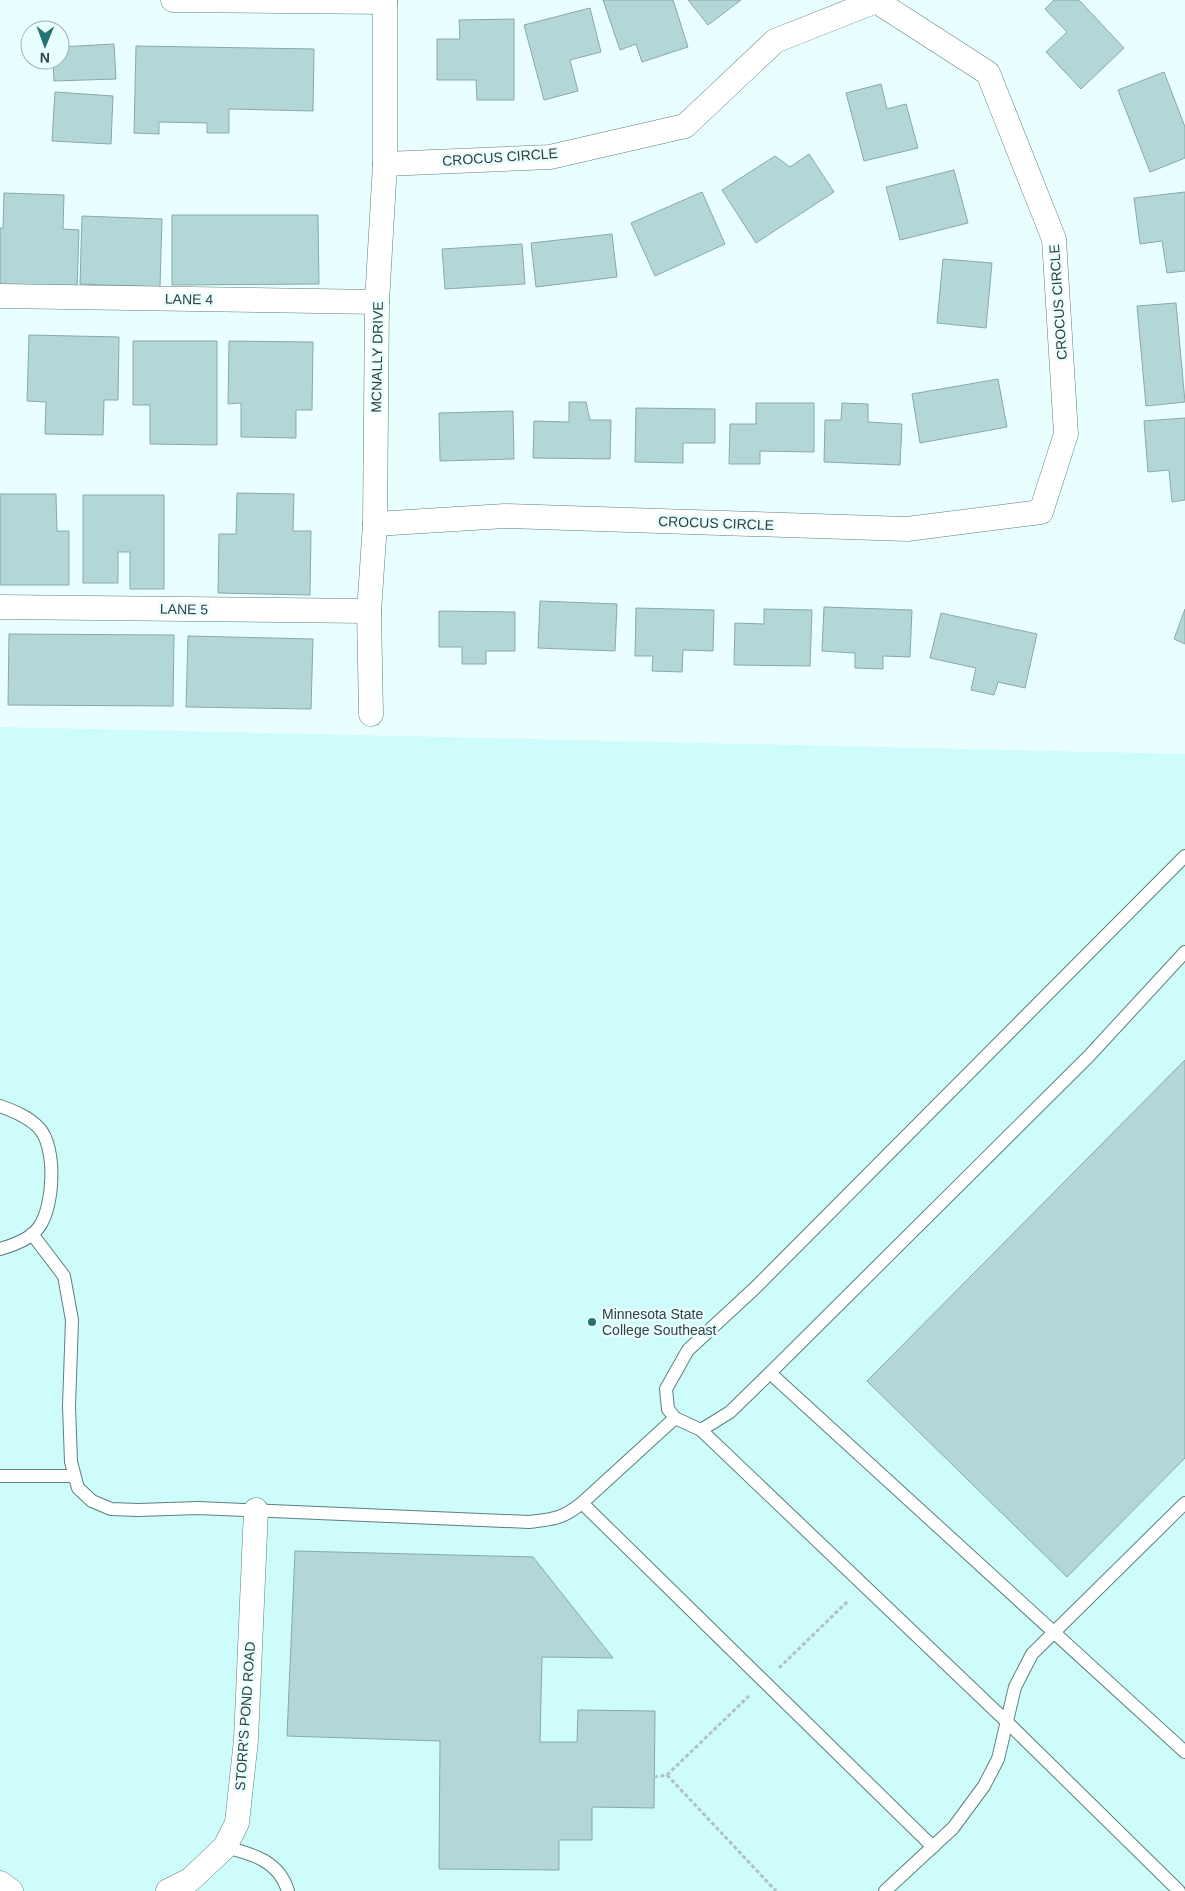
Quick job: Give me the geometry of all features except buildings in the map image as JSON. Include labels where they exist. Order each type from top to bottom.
[{"type":"street","points":[[173,0],[385,1]]},
{"type":"street","name":"MCNALLY DRIVE","points":[[371,714],[369,611],[375,524],[378,302],[385,164],[385,1]]},
{"type":"street","name":"CROCUS CIRCLE","points":[[375,524],[505,516],[908,529],[1041,512],[1066,434],[1054,239],[988,73],[876,1],[775,41],[685,126],[550,157],[385,164]]},
{"type":"street","name":"LANE 4","points":[[0,296],[378,302]]},
{"type":"street","name":"LANE 5","points":[[0,607],[369,611]]},
{"type":"street","name":"STORR'S POND ROAD","points":[[168,1891],[190,1880],[225,1847],[237,1823],[246,1740],[256,1510]]},
{"type":"lane","points":[[1179,1891],[1006,1720],[701,1430],[675,1418],[668,1409],[666,1389],[688,1350],[755,1288],[1185,856]]},
{"type":"lane","points":[[701,1430],[730,1412],[770,1373],[1082,1063],[1185,952]]},
{"type":"lane","points":[[0,1106],[19,1113],[40,1129],[50,1145],[51,1191],[44,1220],[32,1234],[22,1241],[0,1249]]},
{"type":"lane","points":[[32,1234],[64,1276],[69,1301],[72,1320],[69,1406],[71,1462],[74,1476],[78,1488],[92,1501],[111,1508],[256,1510],[529,1522],[566,1516],[675,1418]]},
{"type":"lane","points":[[770,1373],[1185,1752]]},
{"type":"lane","points":[[0,1476],[74,1476]]},
{"type":"lane","points":[[582,1503],[933,1847]]},
{"type":"lane","points":[[885,1891],[953,1828],[984,1786],[998,1759],[1015,1687],[1032,1654],[1185,1503]]},
{"type":"lane","points":[[225,1847],[260,1856],[285,1880],[288,1891]]},
{"type":"path","points":[[667,1775],[776,1891]]},
{"type":"shaded area","name":"Minnesota State College Southeast","points":[[0,727],[1185,754],[1185,1891],[0,1891]]},
{"type":"place","name":"Minnesota State College Southeast","points":[[592,1322]]}]
